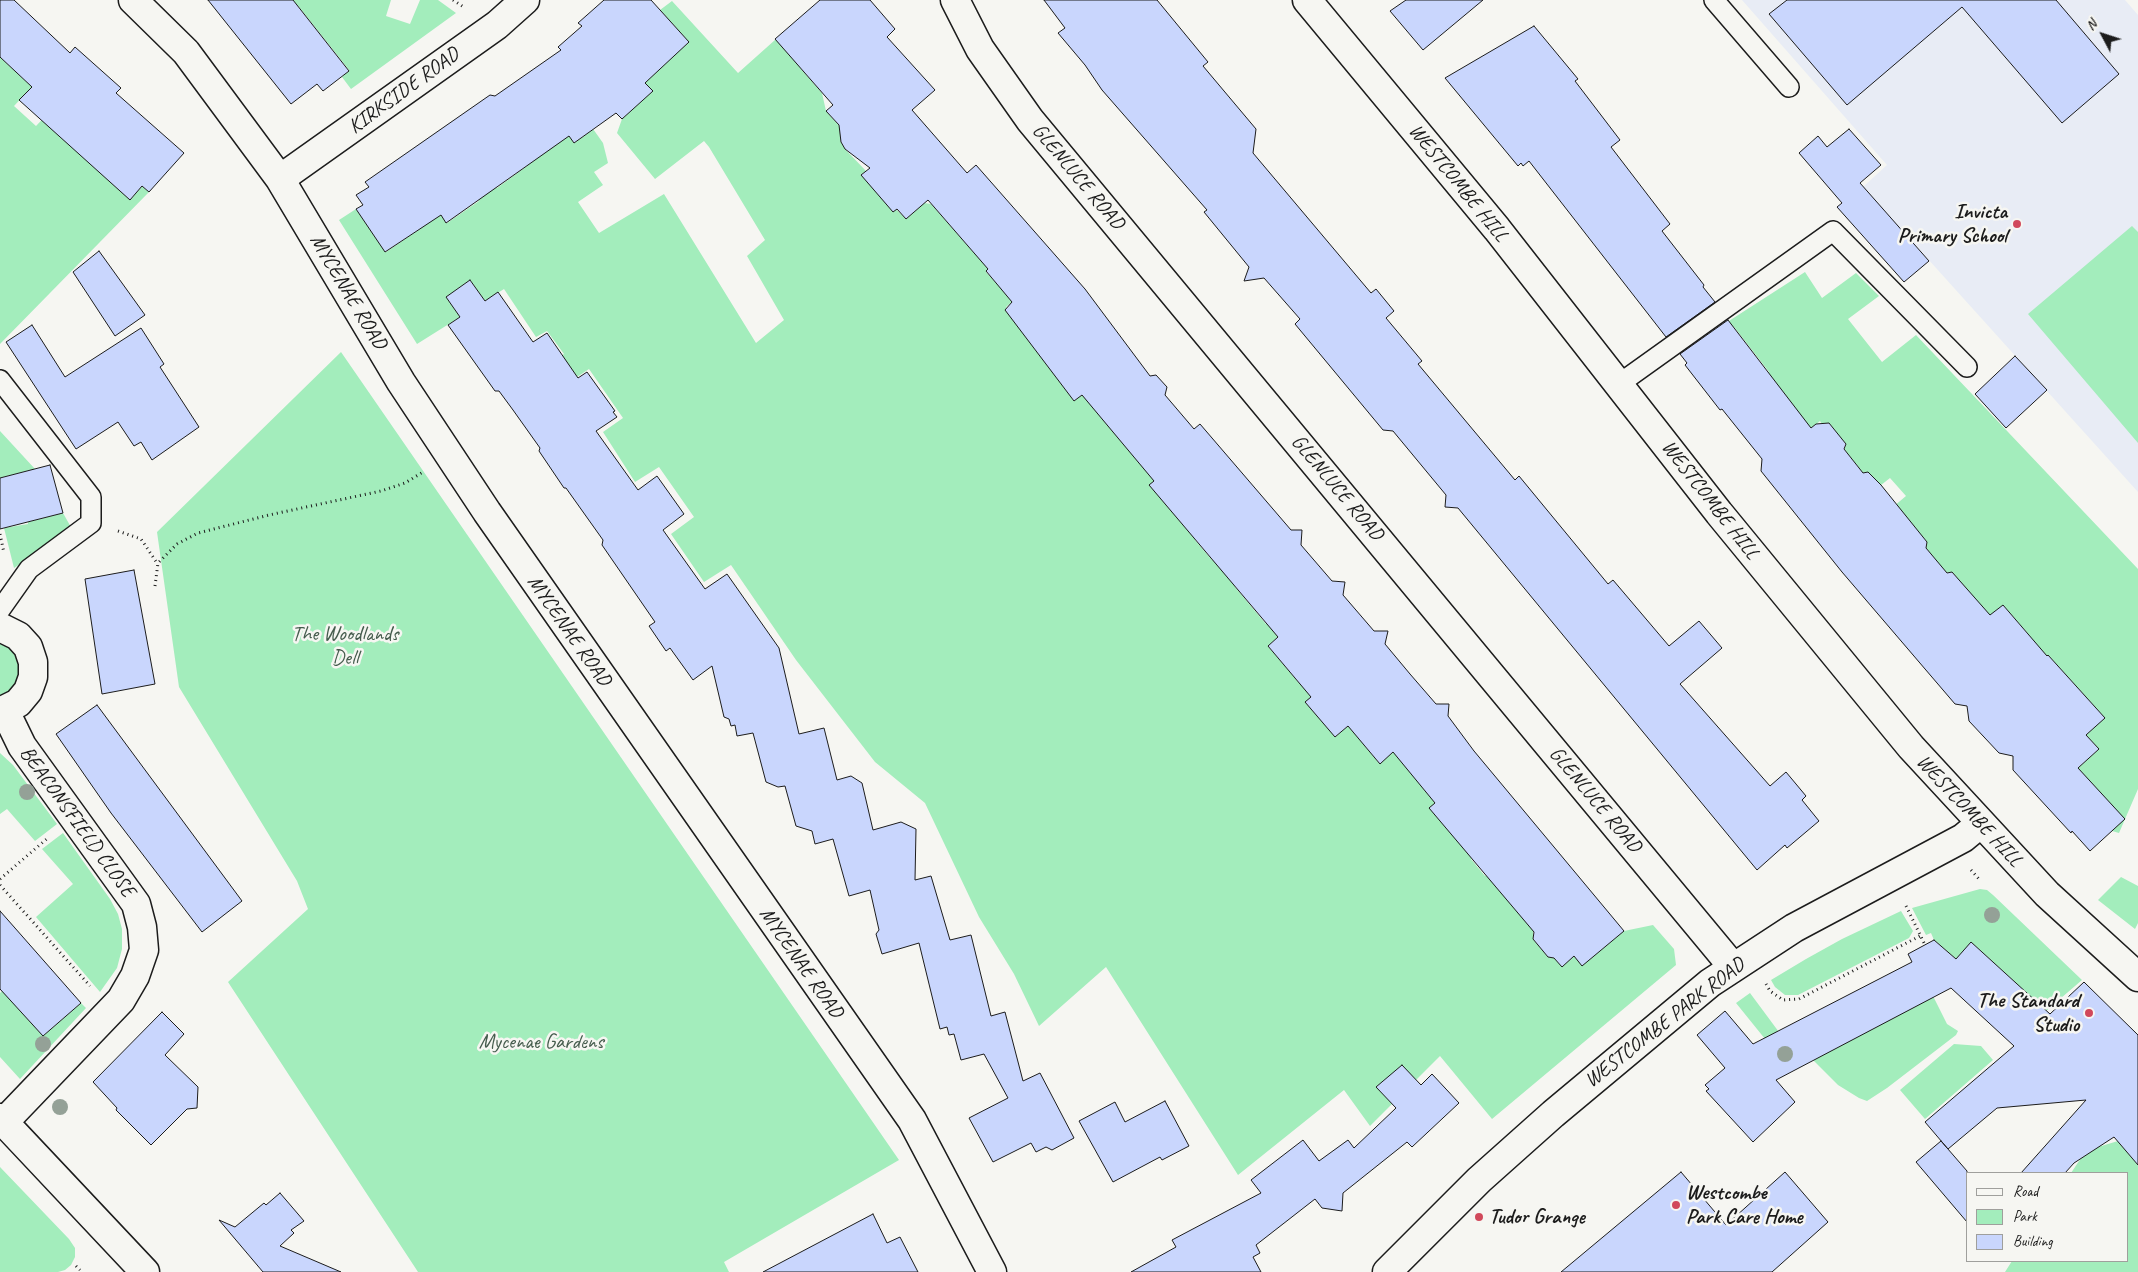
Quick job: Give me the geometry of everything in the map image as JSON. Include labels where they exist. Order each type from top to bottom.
[{"type":"street","name":"MYCENAE ROAD","points":[[133,0],[186,52],[280,179],[401,382],[487,512],[912,1120],[992,1272]]},
{"type":"street","name":"KIRKSIDE ROAD","points":[[280,179],[497,25],[525,0]]},
{"type":"street","name":"GLENLUCE ROAD","points":[[955,0],[980,49],[1030,120],[1733,967]]},
{"type":"street","name":"WESTCOMBE HILL","points":[[1308,0],[1497,229],[1719,513],[1855,681],[1980,824],[2047,894],[2138,977]]},
{"type":"street","name":"BEACONSFIELD CLOSE","points":[[0,627],[18,636],[28,647],[33,662],[33,677],[28,691],[18,703],[3,712],[22,746],[136,904],[142,927],[144,950],[135,976],[121,1000],[2,1120]]},
{"type":"street","name":"WESTCOMBE PARK ROAD","points":[[1387,1272],[1479,1180],[1553,1114],[1653,1029],[1733,967],[1794,928],[1963,838],[1980,824]]},
{"type":"street","points":[[2,1120],[144,1272]]},
{"type":"lane","points":[[1714,0],[1789,87]]},
{"type":"lane","points":[[1619,384],[1833,231],[1967,366]]},
{"type":"lane","points":[[0,380],[91,497],[91,523],[67,543],[29,569],[0,610]]},
{"type":"path","points":[[453,0],[469,11]]},
{"type":"path","points":[[155,586],[158,563],[177,544],[198,533],[269,515],[381,492],[405,483],[428,469]]},
{"type":"path","points":[[146,546],[158,563]]},
{"type":"path","points":[[0,879],[39,845]]},
{"type":"path","points":[[1969,868],[1979,879]]},
{"type":"path","points":[[0,885],[96,993]]},
{"type":"path","points":[[1907,910],[1925,945]]},
{"type":"path","points":[[1763,979],[1776,996],[1783,1000],[1799,999],[1920,936]]},
{"type":"path","points":[[76,1266],[80,1270]]},
{"type":"shaded area","name":"Invicta Primary School","points":[[1742,0],[2125,0],[2138,15],[2138,492],[1863,187],[1887,165]]},
{"type":"green space","points":[[277,0],[391,0],[386,16],[410,24],[420,0],[438,0],[456,13],[351,89],[342,77],[349,70],[299,7]]},
{"type":"green space","points":[[672,1],[738,73],[794,23],[801,69],[822,93],[826,111],[843,130],[845,149],[866,171],[861,175],[906,219],[924,203],[931,204],[975,254],[996,263],[986,272],[999,286],[1003,283],[1014,300],[1006,307],[1074,401],[1084,393],[1209,528],[1195,540],[1212,560],[1226,548],[1248,576],[1235,587],[1266,624],[1279,613],[1290,626],[1268,646],[1299,683],[1322,663],[1335,737],[1363,713],[1380,732],[1364,745],[1379,763],[1396,750],[1425,791],[1484,847],[1471,859],[1485,876],[1499,865],[1546,922],[1533,932],[1533,939],[1548,957],[1554,958],[1562,966],[1574,956],[1582,965],[1624,931],[1653,925],[1674,949],[1676,965],[1492,1119],[1440,1056],[1370,1126],[1344,1090],[1238,1175],[1106,967],[1039,1026],[1014,974],[979,917],[925,803],[875,762],[796,660],[731,565],[704,582],[671,534],[694,517],[659,467],[635,482],[603,432],[623,418],[589,369],[565,385],[550,364],[564,354],[547,331],[536,337],[504,289],[485,301],[470,280],[447,297],[460,317],[417,344],[339,220],[356,209],[386,252],[420,229],[411,215],[429,199],[447,223],[479,201],[461,176],[479,163],[497,188],[527,166],[510,141],[567,133],[574,143],[591,131],[584,121],[586,119],[603,143],[608,163],[594,172],[603,185],[578,202],[599,233],[664,194],[756,343],[784,320],[747,256],[765,240],[709,147],[704,141],[655,179],[617,133],[622,119],[652,91],[641,78],[689,42],[660,10]]},
{"type":"green space","points":[[0,57],[32,87],[14,106],[36,126],[57,104],[131,199],[142,186],[149,192],[0,344]]},
{"type":"green space","points":[[2132,226],[2138,232],[2138,443],[2028,314]]},
{"type":"green space","points":[[1805,272],[1822,298],[1856,273],[1879,296],[1848,319],[1882,362],[1916,335],[2138,569],[2138,789],[2119,833],[2112,831],[2101,819],[2078,768],[2099,749],[2086,735],[2104,717],[2048,655],[2009,691],[2030,636],[2003,605],[1962,639],[1957,578],[1952,572],[1946,573],[1926,548],[1927,542],[1922,536],[1869,527],[1906,496],[1890,478],[1876,489],[1868,473],[1863,473],[1844,449],[1846,444],[1841,438],[1835,438],[1834,429],[1829,423],[1822,424],[1820,421],[1797,440],[1758,381],[1769,372],[1734,327],[1721,337],[1718,328]]},
{"type":"green space","name":"Mycenae Gardens","points":[[341,352],[899,1160],[724,1262],[729,1272],[418,1272],[228,982],[308,909],[297,881],[179,687],[157,532]]},
{"type":"green space","points":[[0,431],[35,469],[0,478]]},
{"type":"green space","points":[[63,513],[72,529],[14,568],[4,528],[28,524],[28,522]]},
{"type":"green space","points":[[0,636],[20,652],[20,686],[0,702]]},
{"type":"green space","points":[[0,753],[13,765],[57,824],[35,841],[7,809],[0,814]]},
{"type":"green space","points":[[63,833],[110,899],[118,914],[122,929],[122,949],[117,968],[100,992],[36,917],[73,884],[42,849]]},
{"type":"green space","points":[[2121,877],[2138,886],[2138,923],[2135,929],[2098,900]]},
{"type":"green space","points":[[1980,889],[1987,890],[1993,895],[2082,980],[2046,1011],[1972,943],[1956,959],[1934,940],[1931,933],[1926,935],[1912,908]]},
{"type":"green space","points":[[1901,911],[1913,931],[1909,938],[1798,995],[1785,995],[1775,987],[1771,980],[1842,939]]},
{"type":"green space","points":[[1929,988],[1947,1024],[1958,1031],[1956,1035],[1867,1101],[1838,1085],[1813,1060]]},
{"type":"green space","points":[[3,990],[43,1036],[81,1003],[86,1008],[20,1079],[0,1057],[0,993]]},
{"type":"green space","points":[[1750,993],[1793,1051],[1782,1060],[1736,1003]]},
{"type":"green space","points":[[1954,1044],[1981,1046],[1993,1060],[1925,1119],[1900,1090]]},
{"type":"green space","points":[[2118,1141],[2138,1165],[2138,1272],[2005,1272],[2011,1262],[2128,1262],[2128,1172],[2072,1172],[2081,1158],[2098,1147]]},
{"type":"green space","points":[[0,1167],[69,1239],[75,1248],[75,1257],[71,1265],[65,1270],[58,1272],[0,1272]]},
{"type":"building","points":[[0,0],[14,0],[70,53],[75,47],[121,88],[116,93],[184,153],[149,192],[142,186],[130,200],[19,100],[32,87],[0,57]]},
{"type":"building","points":[[208,0],[293,0],[349,71],[323,91],[317,84],[291,104]]},
{"type":"building","points":[[604,0],[651,0],[689,42],[645,83],[653,91],[622,119],[616,113],[574,143],[569,136],[446,223],[441,215],[385,252],[356,209],[363,205],[356,195],[369,187],[365,182],[490,95],[495,96],[561,50],[558,47],[582,26],[578,23]]},
{"type":"building","points":[[820,0],[870,0],[895,29],[887,37],[935,90],[912,110],[967,173],[976,165],[1085,289],[1150,376],[1156,375],[1167,387],[1165,395],[1194,429],[1200,424],[1291,530],[1302,530],[1301,545],[1332,581],[1345,582],[1343,595],[1374,631],[1388,631],[1385,644],[1436,704],[1449,704],[1448,716],[1474,751],[1624,931],[1582,966],[1574,956],[1562,967],[1554,958],[1548,957],[1533,939],[1534,932],[1429,808],[1435,803],[1393,752],[1380,764],[1348,726],[1335,737],[1305,702],[1311,697],[1268,646],[1278,637],[1149,485],[1154,481],[1082,395],[1074,401],[1005,310],[1012,302],[986,271],[988,269],[928,200],[906,219],[897,209],[893,212],[861,175],[870,168],[845,149],[841,142],[839,125],[826,111],[833,105],[775,39]]},
{"type":"building","points":[[1044,0],[1157,0],[1208,62],[1203,66],[1256,129],[1253,153],[1371,293],[1376,289],[1394,311],[1386,318],[1422,361],[1418,364],[1515,480],[1519,476],[1608,584],[1613,580],[1669,646],[1699,621],[1722,648],[1680,684],[1770,786],[1786,772],[1806,796],[1802,800],[1819,821],[1787,848],[1785,845],[1757,870],[1458,508],[1445,507],[1446,495],[1393,431],[1383,430],[1295,324],[1300,319],[1264,278],[1244,281],[1249,267],[1204,212],[1207,210],[1102,90],[1085,65],[1058,33],[1065,28]]},
{"type":"building","points":[[1406,0],[1483,0],[1423,50],[1390,11]]},
{"type":"building","points":[[1787,0],[2056,0],[2119,74],[2062,123],[1962,7],[1847,105],[1769,14]]},
{"type":"building","points":[[1534,26],[1578,79],[1575,81],[1620,140],[1611,147],[1670,224],[1662,231],[1715,302],[1666,337],[1529,161],[1523,166],[1521,163],[1518,166],[1445,78]]},
{"type":"building","points":[[1849,129],[1881,165],[1860,183],[1929,261],[1904,282],[1837,207],[1842,203],[1799,153],[1818,136],[1827,147]]},
{"type":"building","points":[[99,251],[145,315],[115,336],[73,272]]},
{"type":"building","points":[[470,280],[485,301],[498,292],[533,342],[547,333],[578,378],[587,372],[615,411],[613,412],[617,417],[596,431],[638,490],[657,476],[684,514],[663,530],[705,589],[727,574],[779,648],[799,734],[824,728],[837,780],[851,776],[862,783],[873,830],[901,822],[916,829],[915,880],[931,876],[950,940],[971,935],[991,1016],[1005,1012],[1023,1081],[1040,1073],[1074,1138],[1052,1150],[1046,1147],[1036,1152],[1031,1143],[993,1162],[969,1118],[1008,1098],[984,1054],[961,1060],[954,1034],[949,1035],[947,1027],[940,1029],[919,943],[882,954],[876,934],[879,930],[870,890],[849,896],[833,839],[815,844],[812,831],[796,826],[785,786],[778,787],[766,782],[753,733],[737,736],[735,725],[731,726],[729,719],[724,717],[712,666],[693,680],[670,648],[666,651],[649,626],[655,622],[602,545],[603,540],[566,488],[564,488],[539,451],[540,448],[513,410],[499,391],[495,391],[448,325],[460,317],[446,297]]},
{"type":"building","points":[[1728,320],[1811,428],[1816,424],[1829,423],[1846,444],[1844,449],[1863,473],[1868,472],[1881,485],[1927,542],[1926,548],[1947,573],[1952,572],[1990,615],[2003,605],[2047,656],[2105,718],[2086,735],[2099,749],[2078,768],[2125,819],[2090,851],[2013,770],[2013,756],[1999,753],[1969,721],[1967,706],[1955,704],[1842,572],[1761,471],[1762,459],[1685,365],[1687,363],[1680,354]]},
{"type":"building","points":[[32,325],[65,377],[141,328],[164,364],[160,367],[199,427],[152,460],[141,442],[134,446],[118,422],[76,449],[6,342]]},
{"type":"building","points":[[2015,356],[2047,390],[2006,428],[1975,394]]},
{"type":"building","points":[[50,465],[63,513],[0,529],[0,478]]},
{"type":"building","points":[[134,570],[155,684],[102,694],[85,579]]},
{"type":"building","points":[[97,705],[242,901],[202,932],[111,813],[56,734]]},
{"type":"building","points":[[0,911],[81,1003],[43,1036],[0,989]]},
{"type":"building","points":[[1934,940],[1956,959],[1971,942],[2050,1014],[2084,982],[2138,1035],[2138,1165],[2114,1137],[2074,1163],[2066,1172],[2022,1172],[2086,1100],[1997,1108],[1948,1149],[1925,1122],[2014,1046],[1951,988],[1776,1080],[1795,1102],[1753,1142],[1706,1091],[1709,1089],[1705,1085],[1725,1068],[1697,1035],[1725,1011],[1753,1044],[1912,962],[1908,954]]},
{"type":"building","points":[[162,1012],[184,1034],[165,1055],[198,1087],[197,1108],[187,1109],[151,1145],[116,1110],[117,1108],[93,1082]]},
{"type":"building","points":[[1402,1065],[1421,1085],[1432,1074],[1459,1103],[1412,1147],[1407,1142],[1343,1193],[1342,1211],[1322,1208],[1315,1199],[1256,1245],[1260,1253],[1253,1257],[1261,1272],[1131,1272],[1176,1247],[1172,1240],[1261,1193],[1251,1180],[1303,1140],[1319,1161],[1348,1140],[1354,1148],[1396,1108],[1376,1087]]},
{"type":"building","points":[[1165,1101],[1189,1146],[1162,1160],[1160,1157],[1113,1182],[1079,1121],[1115,1102],[1125,1122]]},
{"type":"building","points":[[1941,1141],[1967,1171],[1966,1221],[1916,1162]]},
{"type":"building","name":"Westcombe Park Care Home","points":[[1681,1172],[1726,1225],[1785,1172],[1828,1222],[1772,1272],[1561,1272]]},
{"type":"building","points":[[280,1193],[304,1221],[291,1230],[294,1233],[280,1246],[341,1272],[263,1272],[219,1220],[235,1227],[264,1203],[266,1205]]},
{"type":"building","points":[[873,1214],[887,1243],[900,1237],[918,1272],[763,1272]]},
{"type":"place","name":"Invicta Primary School","points":[[2017,224]]},
{"type":"place","name":"The Standard Studio","points":[[2089,1013]]},
{"type":"place","name":"Westcombe Park Care Home","points":[[1676,1205]]},
{"type":"place","name":"Tudor Grange","points":[[1479,1217]]},
{"type":"park label","name":"The Woodlands Dell","points":[[345,646]]}]
